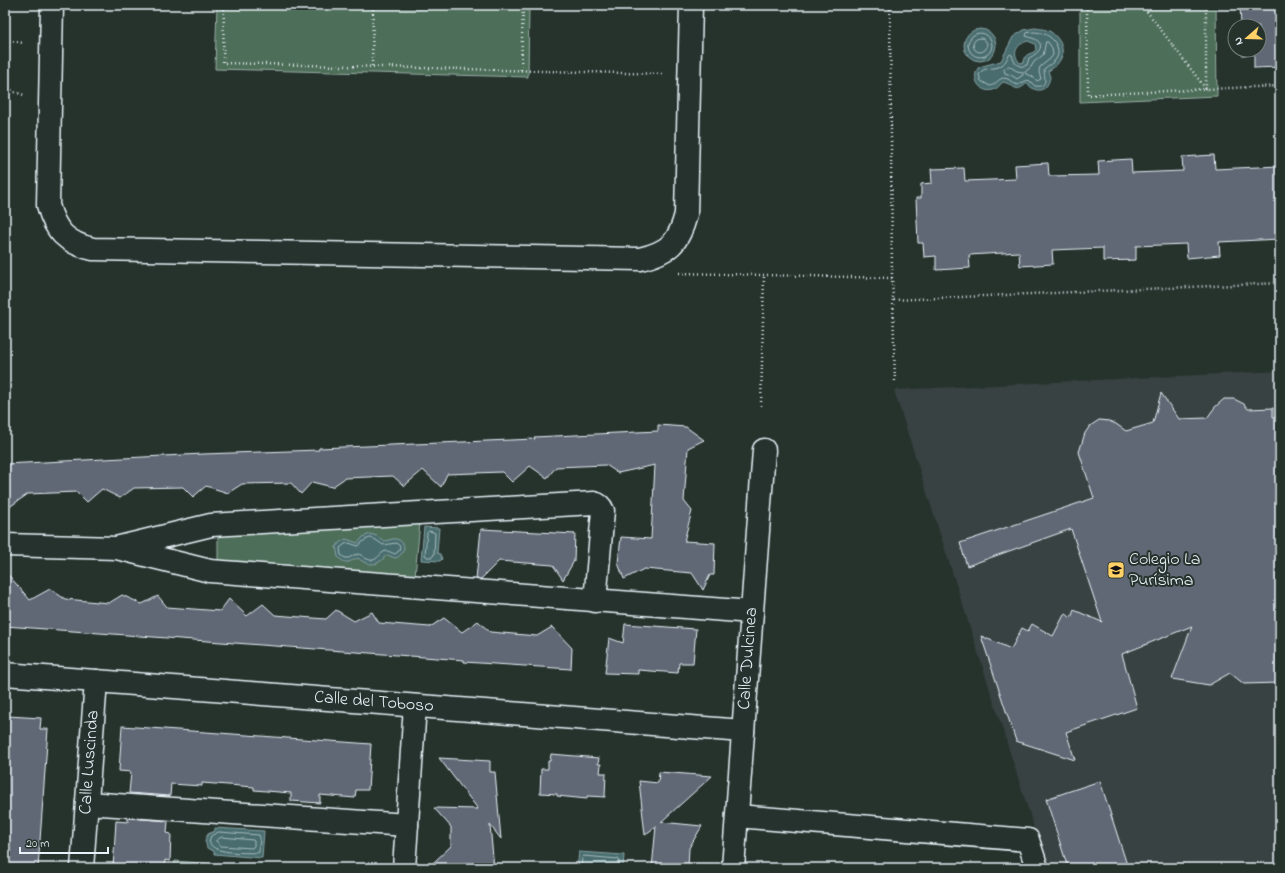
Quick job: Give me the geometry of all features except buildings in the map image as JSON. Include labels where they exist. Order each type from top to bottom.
[{"type":"street","points":[[52,5],[48,204],[51,218],[58,231],[79,246],[93,249],[640,259],[655,256],[668,248],[678,238],[683,228],[686,214],[691,5]]},
{"type":"street","name":"Calle Dulcinea","points":[[733,868],[764,450]]},
{"type":"street","points":[[117,548],[210,525],[594,502],[601,507],[602,511],[595,601]]},
{"type":"street","points":[[5,545],[117,548],[210,571],[752,612]]},
{"type":"street","name":"Calle del Toboso","points":[[5,674],[743,731]]},
{"type":"street","name":"Calle Luscinda","points":[[82,868],[96,681]]},
{"type":"street","points":[[404,868],[416,706]]},
{"type":"street","points":[[87,803],[407,825]]},
{"type":"street","points":[[737,816],[1028,840],[1037,868]]},
{"type":"path","points":[[224,5],[223,63],[666,74]]},
{"type":"path","points":[[372,67],[373,5]]},
{"type":"path","points":[[522,70],[523,5]]},
{"type":"path","points":[[890,5],[892,278],[895,384]]},
{"type":"path","points":[[1088,5],[1088,95],[1280,86]]},
{"type":"path","points":[[1142,5],[1206,89]]},
{"type":"path","points":[[1206,5],[1206,89]]},
{"type":"path","points":[[5,40],[28,44]]},
{"type":"path","points":[[5,85],[14,92],[28,96]]},
{"type":"path","points":[[671,273],[892,278]]},
{"type":"path","points":[[761,406],[764,275]]},
{"type":"path","points":[[893,300],[1280,283]]},
{"type":"shaded area","name":"Colegio La Purísima","points":[[1280,371],[1280,868],[1047,868],[894,390]]},
{"type":"green space","points":[[217,5],[529,5],[528,77],[215,69]]},
{"type":"green space","points":[[1080,5],[1216,5],[1217,96],[1080,102]]},
{"type":"green space","points":[[420,522],[415,576],[218,561],[218,534]]},
{"type":"green space","points":[[175,861],[263,868],[174,868]]},
{"type":"water","points":[[1035,28],[1047,30],[1051,32],[1060,42],[1062,47],[1061,58],[1054,67],[1048,71],[1050,77],[1047,86],[1041,90],[1038,90],[1030,87],[1027,83],[1020,88],[1015,88],[1003,82],[993,90],[984,90],[980,87],[976,80],[976,71],[979,67],[1001,61],[1013,37],[1024,30]],"holes":[[[1028,41],[1035,44],[1036,50],[1027,55],[1024,62],[1020,63],[1016,56],[1016,49],[1024,42]]]},
{"type":"water","points":[[977,29],[983,29],[992,33],[996,45],[992,57],[983,61],[977,61],[968,57],[964,48],[964,42],[968,33]]},
{"type":"water","points":[[424,527],[439,528],[437,553],[440,554],[442,559],[440,561],[421,560]]},
{"type":"water","points":[[370,534],[377,536],[384,541],[394,539],[400,541],[404,545],[403,551],[396,558],[387,555],[379,562],[373,564],[364,562],[358,558],[346,562],[338,557],[336,547],[340,542],[346,539],[358,543],[363,537]]},
{"type":"water","points":[[215,828],[264,831],[262,858],[214,854],[214,851],[207,848],[205,840],[208,834],[215,831]]},
{"type":"water","points":[[579,852],[624,855],[623,868],[577,868]]},
{"type":"place","name":"Colegio La Purísima","points":[[1116,570]]}]
